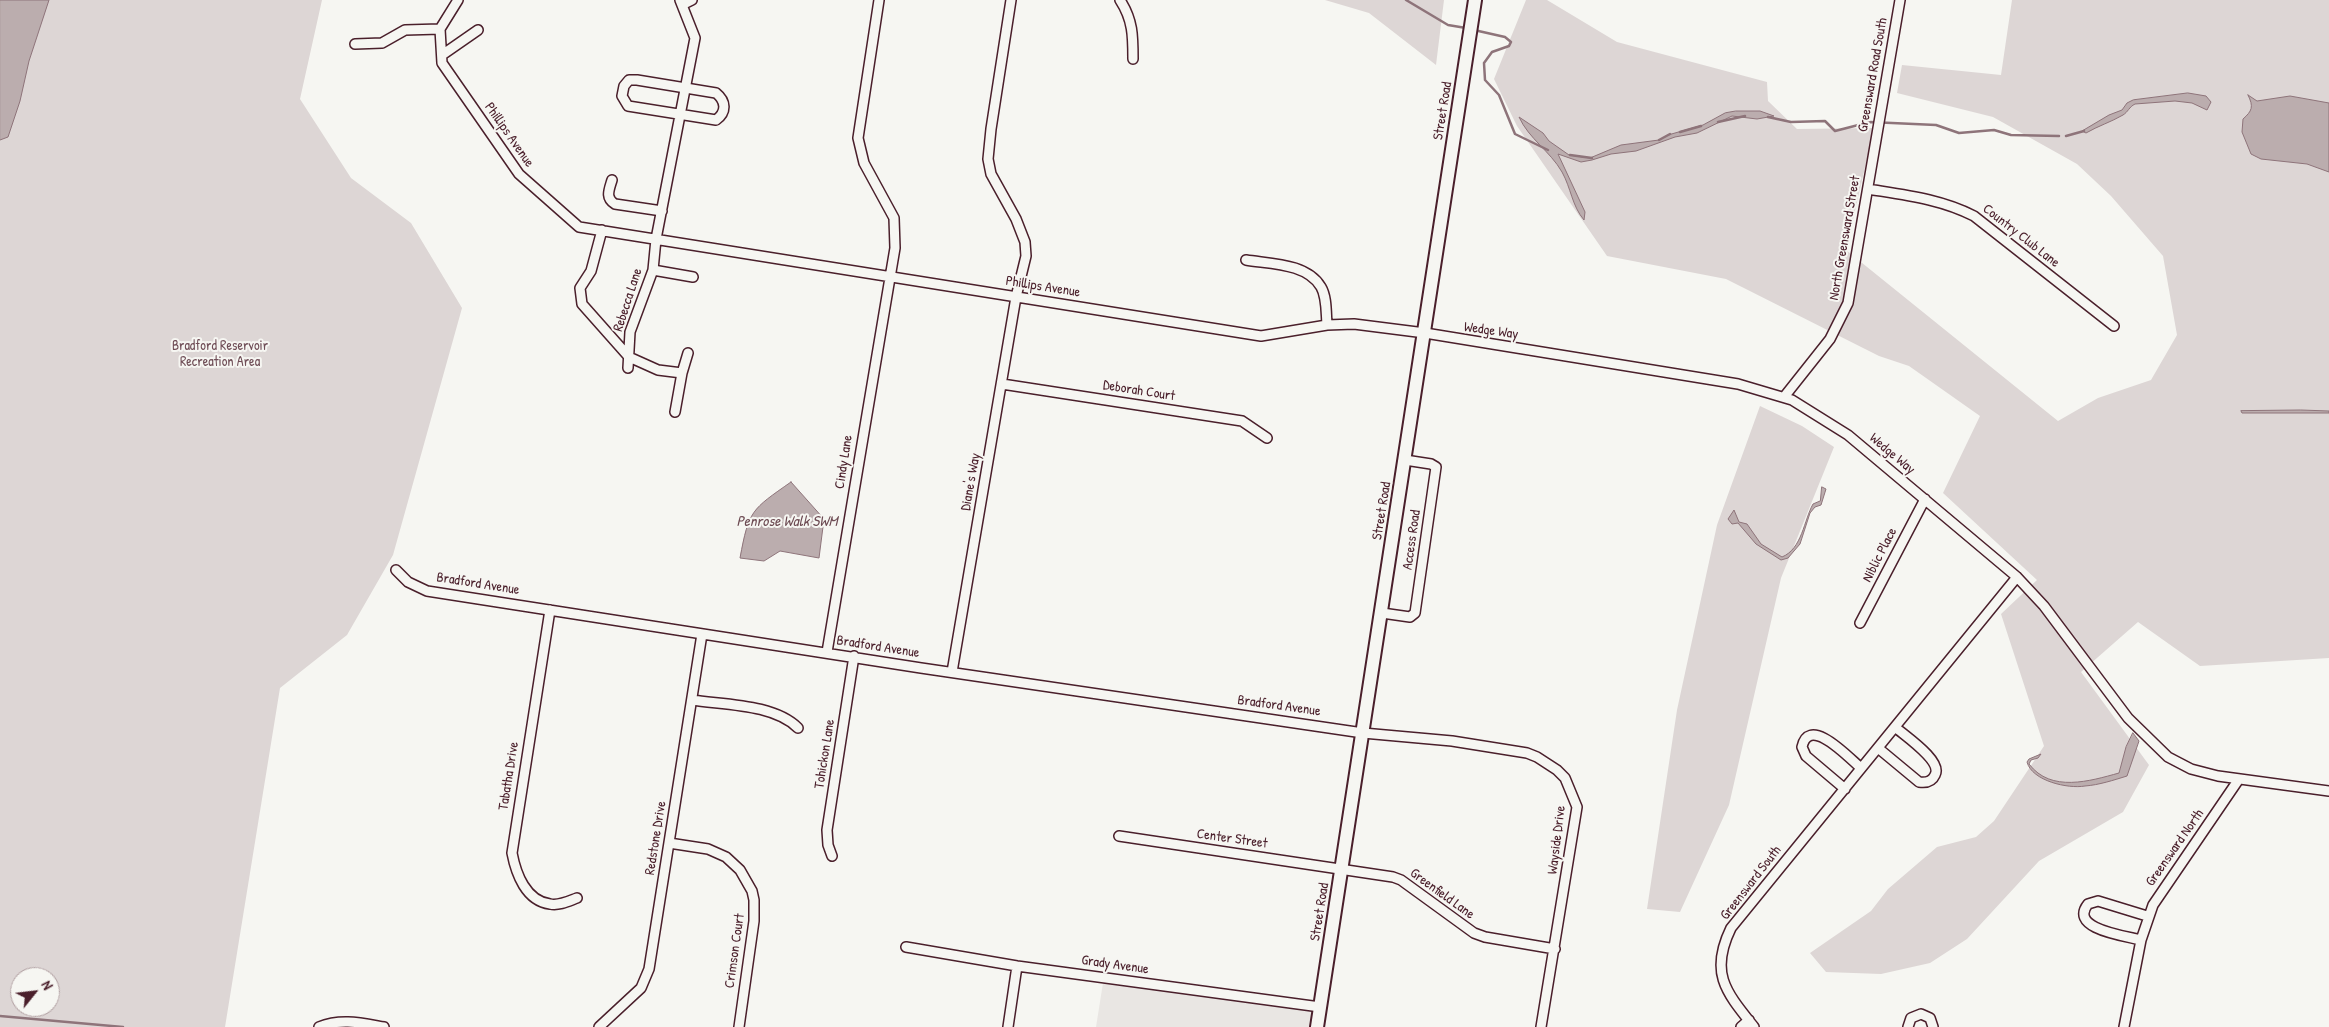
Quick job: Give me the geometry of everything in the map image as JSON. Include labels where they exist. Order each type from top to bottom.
[{"type":"main road","name":"Street Road","points":[[1317,1027],[1475,0]]},
{"type":"street","points":[[356,44],[382,43],[405,30],[440,29],[458,0]]},
{"type":"street","points":[[656,239],[696,38],[681,3],[692,0]]},
{"type":"street","name":"Cindy Lane","points":[[827,652],[895,248],[894,218],[859,153],[858,138],[880,0]]},
{"type":"street","name":"Diane's Way","points":[[952,672],[1016,297],[1026,256],[1025,242],[1016,219],[991,174],[988,160],[990,129],[1011,0]]},
{"type":"street","points":[[1120,0],[1126,9],[1134,31],[1133,59]]},
{"type":"street","name":"Greensward Road South","points":[[1874,154],[1900,0]]},
{"type":"street","name":"Phillips Avenue","points":[[440,29],[442,62],[519,174],[579,227],[1261,336],[1327,325],[1354,324],[1425,333]]},
{"type":"street","points":[[442,55],[478,30]]},
{"type":"street","points":[[629,80],[686,89],[716,93],[722,97],[724,111],[716,120],[680,116],[628,106],[622,96],[624,86],[629,80]]},
{"type":"street","name":"North Greensward Street","points":[[1784,397],[1830,339],[1844,314],[1851,293],[1874,154]]},
{"type":"street","points":[[612,180],[608,194],[610,201],[615,204],[662,212]]},
{"type":"street","name":"Country Club Lane","points":[[1868,189],[1923,198],[1957,207],[1974,216],[2114,326]]},
{"type":"street","points":[[602,230],[591,271],[580,288],[582,304],[628,357],[658,370],[682,373]]},
{"type":"street","name":"Rebecca Lane","points":[[628,368],[630,332],[653,270],[656,239]]},
{"type":"street","points":[[1246,260],[1284,266],[1312,276],[1321,287],[1327,325]]},
{"type":"street","points":[[653,270],[693,277]]},
{"type":"street","name":"Wedge Way","points":[[1425,333],[1738,384],[1784,397],[1812,410],[1848,435],[2017,577],[2044,606],[2128,718],[2168,758],[2185,767],[2218,776],[2239,779]]},
{"type":"street","points":[[675,412],[682,373],[688,353]]},
{"type":"street","name":"Deborah Court","points":[[1002,384],[1242,421],[1267,438]]},
{"type":"street","name":"Access Road","points":[[1382,613],[1410,617],[1415,613],[1436,467],[1432,464],[1405,460]]},
{"type":"street","name":"Niblic Place","points":[[1860,623],[1924,499]]},
{"type":"street","name":"Bradford Avenue","points":[[396,570],[408,582],[427,590],[702,634],[1363,733]]},
{"type":"street","points":[[1845,789],[1806,756],[1802,747],[1806,737],[1812,734],[1822,735],[1862,768],[2017,577]]},
{"type":"street","name":"Tabatha Drive","points":[[550,610],[512,853],[514,865],[523,885],[538,900],[551,905],[577,898]]},
{"type":"street","name":"Redstone Drive","points":[[599,1027],[637,992],[645,982],[651,959],[702,634]]},
{"type":"street","name":"Tohickon Lane","points":[[832,856],[828,845],[827,830],[854,656]]},
{"type":"street","points":[[692,700],[773,712],[789,719],[798,728]]},
{"type":"street","points":[[1878,748],[1919,782],[1925,783],[1934,777],[1937,771],[1935,761],[1895,727]]},
{"type":"street","name":"Wayside Drive","points":[[1363,733],[1452,741],[1527,754],[1537,757],[1557,770],[1565,778],[1577,807],[1541,1027]]},
{"type":"street","name":"Greensward South","points":[[1752,1024],[1723,985],[1720,961],[1726,939],[1738,918],[1862,768]]},
{"type":"street","points":[[2239,779],[2329,791]]},
{"type":"street","name":"Greensward North","points":[[2124,1027],[2147,916],[2180,862],[2239,779]]},
{"type":"street","name":"Center Street","points":[[1119,836],[1342,869]]},
{"type":"street","name":"Crimson Court","points":[[669,843],[708,849],[726,857],[740,870],[752,891],[754,921],[738,1027]]},
{"type":"street","name":"Greenfield Lane","points":[[1342,869],[1401,880],[1461,925],[1485,937],[1555,949]]},
{"type":"street","points":[[2141,940],[2090,926],[2083,913],[2088,904],[2098,901],[2147,916]]},
{"type":"street","name":"Grady Avenue","points":[[906,947],[1017,966],[1320,1007]]},
{"type":"street","points":[[1008,1027],[1017,966]]},
{"type":"street","points":[[1908,1027],[1912,1018],[1921,1014],[1930,1018],[1933,1027]]},
{"type":"street","points":[[319,1027],[333,1022],[348,1021],[384,1027]]},
{"type":"street","points":[[1741,1027],[1752,1024]]},
{"type":"shaded area","points":[[1103,983],[1312,1010],[1310,1027],[1096,1027]]},
{"type":"green space","name":"Bradford Reservoir Recreation Area","points":[[0,0],[322,0],[300,99],[351,178],[411,223],[462,308],[393,555],[347,635],[280,688],[225,1027],[0,1027]]},
{"type":"green space","points":[[1325,0],[1444,0],[1436,65],[1369,13]]},
{"type":"green space","points":[[1526,0],[1547,0],[1617,42],[1767,82],[1768,101],[1797,129],[1874,128],[1846,250],[2058,421],[2098,398],[2151,380],[2177,335],[2163,256],[2111,196],[2077,164],[1993,117],[1897,93],[1902,65],[2001,75],[2012,0],[2329,0],[2329,658],[2200,666],[2138,622],[2081,672],[2149,765],[2123,812],[2039,861],[1967,939],[1930,963],[1881,974],[1826,972],[1810,953],[1871,911],[1888,889],[1937,847],[1976,837],[1994,821],[2044,746],[2001,614],[2037,580],[1943,493],[1980,416],[1909,366],[1879,356],[1726,279],[1607,256],[1517,126],[1494,79]]},
{"type":"green space","points":[[1760,406],[1802,426],[1834,447],[1781,578],[1729,805],[1680,912],[1647,909],[1677,710],[1717,525]]},
{"type":"water","points":[[0,0],[49,0],[29,61],[20,101],[8,137],[0,140]]},
{"type":"water","points":[[2188,93],[2206,96],[2211,102],[2207,110],[2192,103],[2175,101],[2135,104],[2125,114],[2086,133],[2082,131],[2109,115],[2122,110],[2127,103],[2133,100]]},
{"type":"water","points":[[2248,95],[2257,101],[2290,96],[2329,103],[2329,172],[2307,164],[2261,159],[2251,154],[2242,132],[2243,119],[2251,108]]},
{"type":"water","points":[[1760,111],[1774,116],[1757,119],[1732,116],[1697,133],[1675,137],[1636,151],[1611,154],[1581,162],[1558,154],[1585,212],[1584,220],[1577,209],[1562,172],[1528,132],[1519,117],[1543,133],[1549,141],[1569,155],[1590,158],[1621,145],[1659,140],[1668,135],[1703,125],[1725,113]]},
{"type":"water","points":[[2241,411],[2329,411],[2329,413],[2242,413]]},
{"type":"water","name":"Penrose Walk SWM","points":[[791,482],[824,519],[819,558],[780,551],[764,561],[740,558],[746,530],[754,512],[767,499]]},
{"type":"water","points":[[1822,487],[1826,489],[1821,505],[1815,507],[1810,513],[1800,544],[1788,558],[1781,560],[1756,544],[1738,523],[1732,524],[1728,519],[1734,510],[1739,522],[1747,524],[1761,544],[1782,557],[1794,548],[1802,534],[1813,504],[1820,501]]},
{"type":"water","points":[[2133,733],[2139,741],[2127,776],[2106,782],[2078,787],[2060,785],[2043,779],[2030,769],[2027,762],[2029,759],[2041,754],[2038,758],[2031,760],[2029,764],[2048,779],[2059,782],[2084,781],[2119,773],[2126,747]]},
{"type":"waterway","points":[[1406,0],[1448,25],[1466,28]]},
{"type":"waterway","points":[[1474,30],[1505,37],[1511,42],[1509,46],[1492,52],[1484,63],[1485,80],[1499,95],[1515,134],[1548,150]]},
{"type":"waterway","points":[[1718,122],[1745,116]]},
{"type":"waterway","points":[[1768,117],[1791,122],[1825,121],[1835,131],[1870,122],[1936,125],[1959,133],[1994,130],[2011,135],[2059,136]]},
{"type":"waterway","points":[[1680,132],[1701,126]]},
{"type":"waterway","points":[[2066,136],[2084,131]]},
{"type":"waterway","points":[[1659,140],[1670,134]]},
{"type":"waterway","points":[[1570,155],[1592,158]]},
{"type":"waterway","points":[[0,1016],[123,1027]]}]
